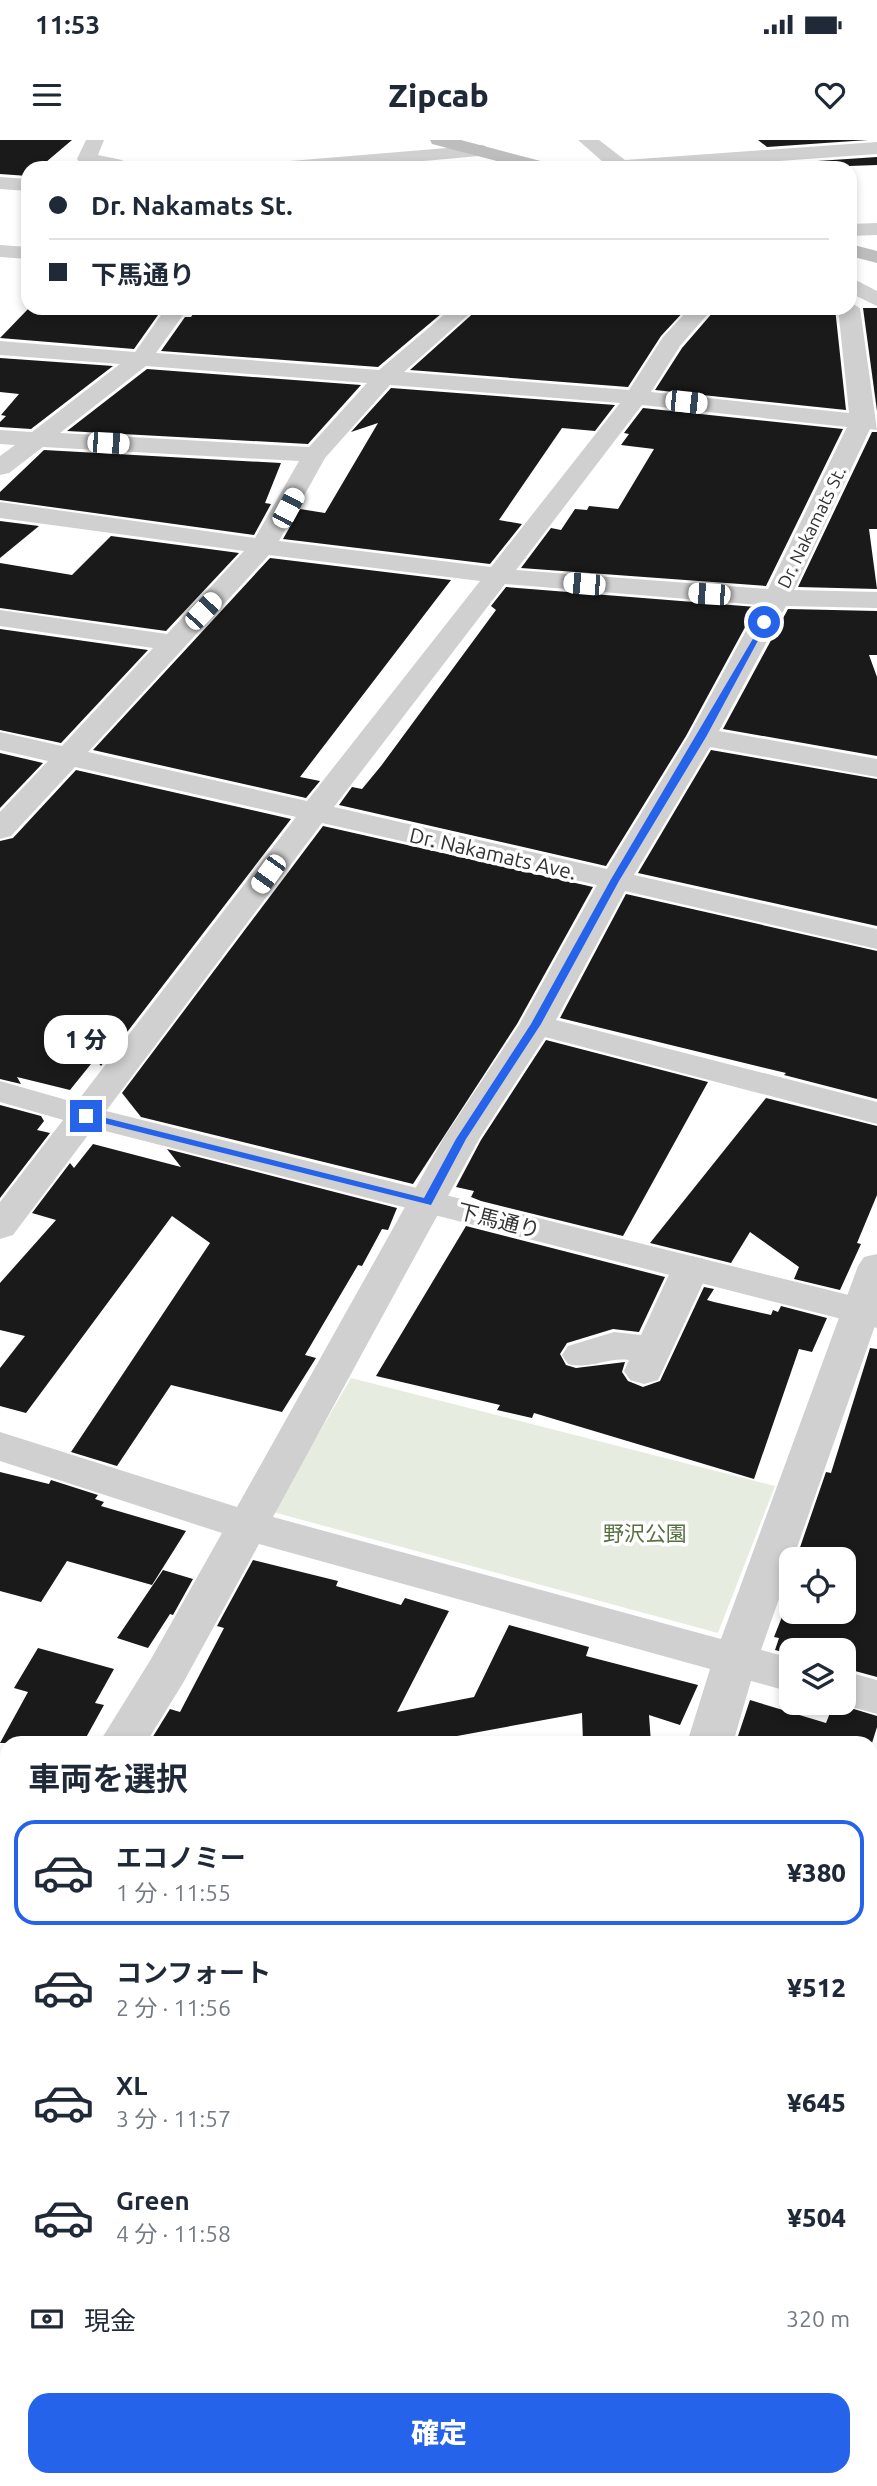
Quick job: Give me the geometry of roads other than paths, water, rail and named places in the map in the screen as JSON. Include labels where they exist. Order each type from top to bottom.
[{"type":"main road","points":[[439,140],[475,146],[504,161]]},
{"type":"main road","points":[[857,252],[877,257]]},
{"type":"street","points":[[94,140],[86,159],[97,161]]},
{"type":"street","points":[[587,140],[614,161]]},
{"type":"street","points":[[742,140],[772,161]]},
{"type":"street","points":[[341,161],[475,146]]},
{"type":"street","points":[[692,161],[877,148]]},
{"type":"street","points":[[263,161],[271,149]]},
{"type":"street","points":[[0,183],[21,184]]},
{"type":"street","points":[[0,251],[21,252]]},
{"type":"street","points":[[0,348],[636,397],[870,422],[869,301]]},
{"type":"street","points":[[0,468],[141,359],[172,315]]},
{"type":"street","points":[[0,830],[264,545],[315,456],[384,378],[457,315]]},
{"type":"street","points":[[0,1227],[314,813],[636,397],[671,342],[696,315]]},
{"type":"street","name":"Dr. Nakamats St.","points":[[126,1736],[167,1671],[461,1139],[536,1024],[615,881],[702,737],[870,422]]},
{"type":"street","points":[[0,437],[315,456]]},
{"type":"street","points":[[0,510],[498,576],[776,599],[877,600]]},
{"type":"street","points":[[0,618],[174,643]]},
{"type":"street","points":[[702,737],[877,768]]},
{"type":"street","name":"Dr. Nakamats Ave.","points":[[0,741],[877,939]]},
{"type":"street","points":[[536,1024],[877,1113]]},
{"type":"street","name":"下馬通り","points":[[0,1091],[86,1116],[869,1313]]},
{"type":"street","points":[[712,1736],[734,1661],[869,1313],[877,1266]]},
{"type":"street","points":[[582,1354],[614,1345],[649,1360],[691,1268]]},
{"type":"street","points":[[0,1446],[246,1525],[779,1672]]},
{"type":"street","points":[[856,1691],[877,1697]]},
{"type":"park label","name":"野沢公園","points":[[645,1533]]}]
